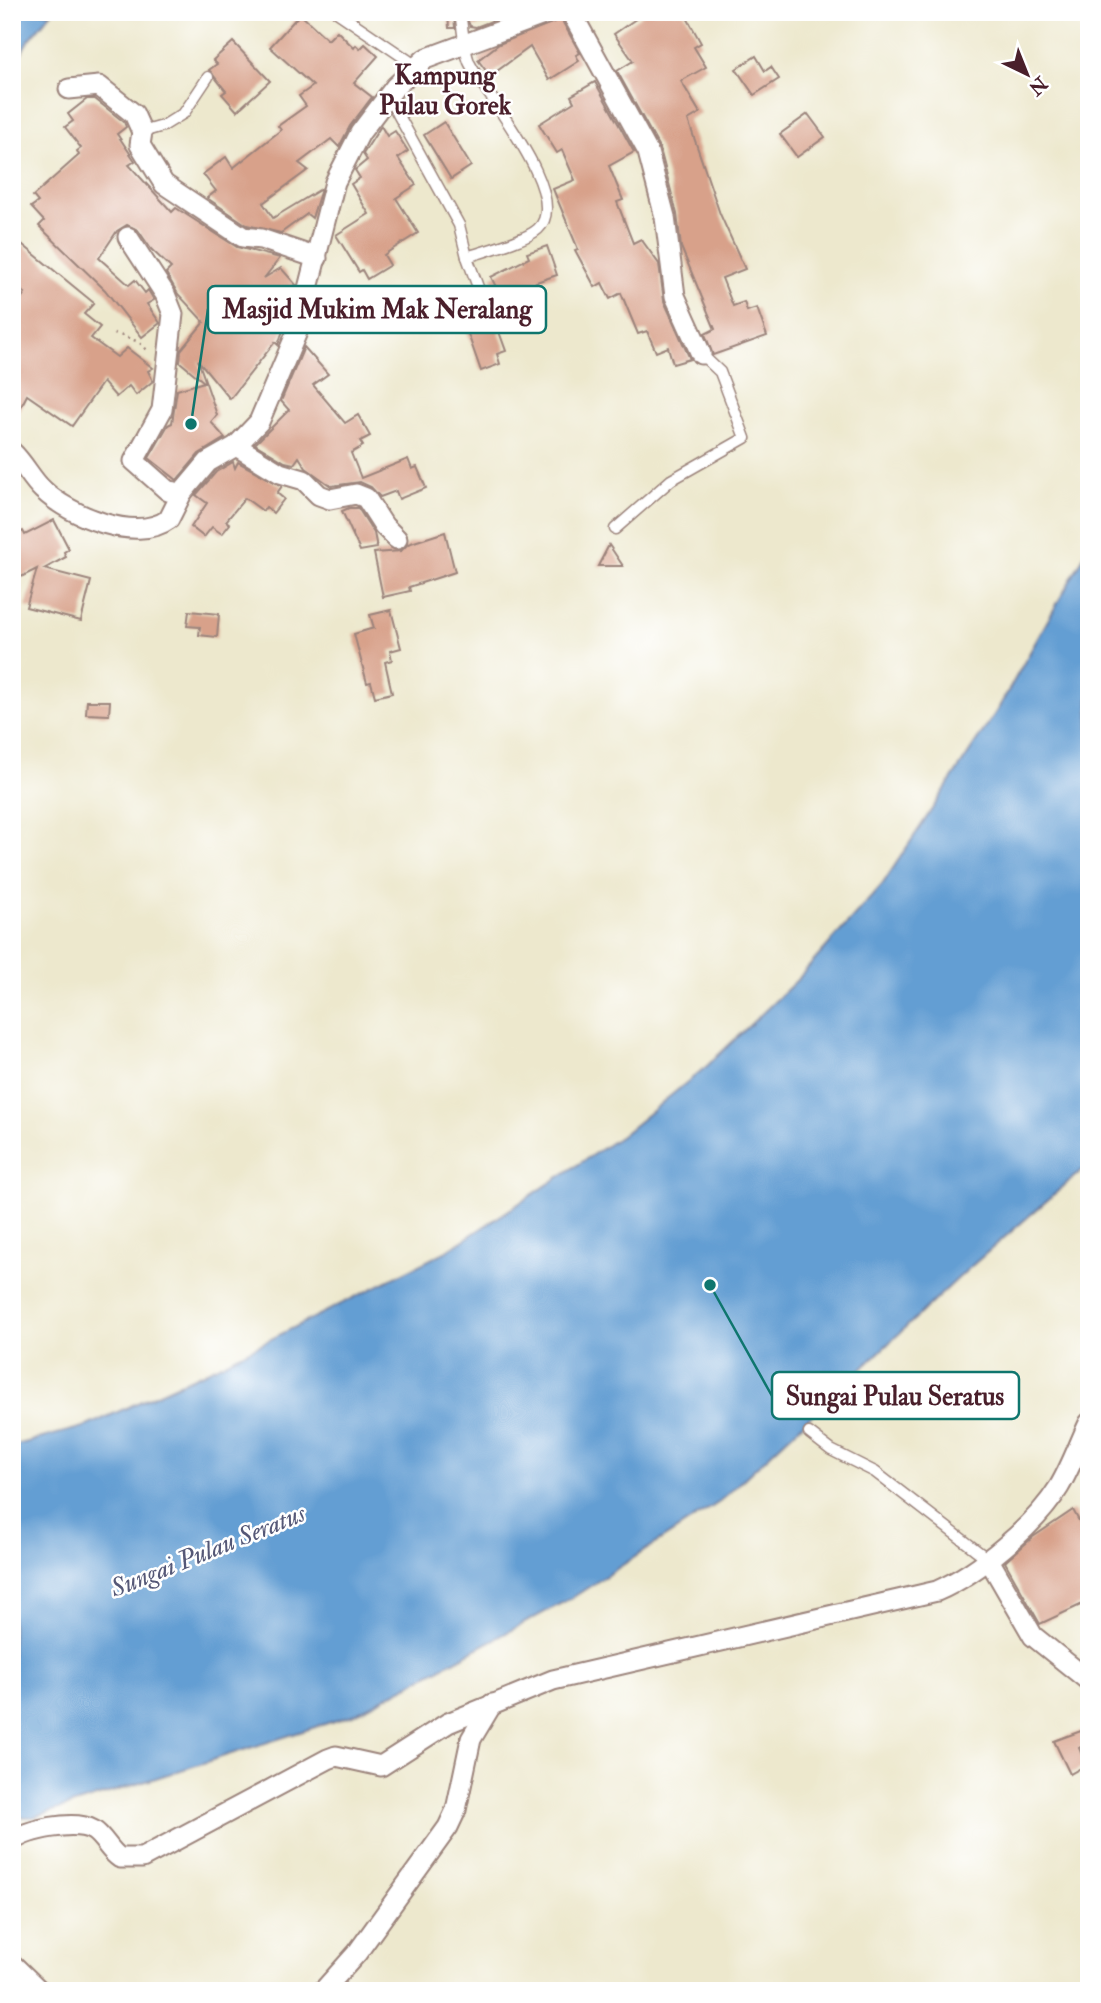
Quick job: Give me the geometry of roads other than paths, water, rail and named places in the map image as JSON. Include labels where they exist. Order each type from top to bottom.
[{"type":"street","points":[[12,452],[43,491],[110,524],[139,529],[169,519],[183,493],[208,462],[251,434],[267,405],[297,331],[335,181],[346,154],[388,96],[415,65],[465,43],[551,12]]},
{"type":"street","points":[[571,12],[648,152],[665,217],[675,296],[701,355]]},
{"type":"street","points":[[69,89],[99,86],[134,114],[142,132],[140,145],[164,184],[243,237],[261,239],[317,258]]},
{"type":"street","points":[[128,237],[171,306],[173,324],[160,417],[137,451],[134,461],[168,491],[183,493]]},
{"type":"street","points":[[236,446],[280,473],[304,480],[319,495],[330,499],[356,494],[366,498],[384,526],[397,539]]},
{"type":"street","points":[[12,1841],[40,1829],[86,1828],[95,1831],[120,1858],[142,1858],[328,1759],[339,1757],[370,1766],[386,1764],[442,1727],[493,1703],[575,1674],[921,1596],[955,1583],[989,1560],[1053,1495],[1089,1423]]},
{"type":"street","points":[[989,1560],[1033,1636],[1089,1681]]},
{"type":"street","points":[[323,1991],[357,1953],[448,1827],[456,1810],[471,1738],[493,1703]]},
{"type":"street","points":[[12,1964],[40,1991]]},
{"type":"lane","points":[[337,12],[415,65]]},
{"type":"lane","points":[[461,19],[468,61],[535,166],[546,208],[544,221],[536,231],[467,257]]},
{"type":"lane","points":[[142,132],[163,126],[184,113],[208,77]]},
{"type":"lane","points":[[388,96],[458,225],[483,302]]},
{"type":"lane","points":[[615,529],[671,480],[745,438],[720,372],[701,355]]},
{"type":"lane","points":[[809,1433],[831,1450],[875,1472],[989,1560]]},
{"type":"water","points":[[12,12],[52,12],[26,44],[12,71]]},
{"type":"water","points":[[1089,547],[1089,1164],[967,1270],[718,1503],[575,1596],[353,1715],[34,1817],[12,1817],[12,1446],[87,1426],[205,1372],[447,1251],[621,1136],[707,1066],[797,980],[882,885],[998,709]]},
{"type":"place","name":"Masjid Mukim Mak Neralang","points":[[191,424]]},
{"type":"place","name":"Sungai Pulau Seratus","points":[[710,1285]]},
{"type":"district","name":"Kampung Pulau Gorek","points":[[445,91]]}]
